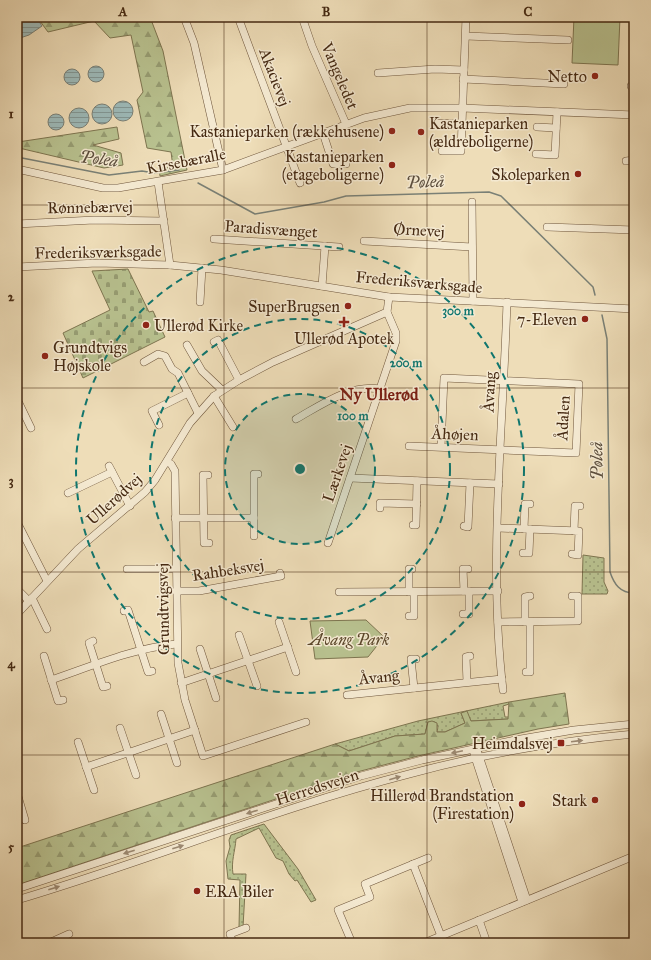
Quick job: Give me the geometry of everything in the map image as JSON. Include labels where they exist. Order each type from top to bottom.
[{"type":"street","points":[[184,17],[194,43],[223,170]]},
{"type":"street","name":"Akacievej","points":[[238,17],[287,146]]},
{"type":"street","name":"Vangeledet","points":[[302,17],[312,46],[346,124]]},
{"type":"street","points":[[442,151],[461,151],[466,17]]},
{"type":"street","points":[[466,36],[568,40]]},
{"type":"street","points":[[378,73],[406,70],[464,70]]},
{"type":"street","points":[[463,79],[564,84]]},
{"type":"street","name":"Kirsebæralle","points":[[17,169],[103,188],[118,188],[223,170],[346,124],[391,111],[426,107],[634,115]]},
{"type":"street","points":[[536,154],[555,155],[557,112]]},
{"type":"street","points":[[434,123],[462,124]]},
{"type":"street","points":[[537,127],[556,128]]},
{"type":"street","points":[[323,133],[333,164],[346,164]]},
{"type":"street","points":[[287,146],[300,183]]},
{"type":"street","points":[[626,161],[634,160]]},
{"type":"street","points":[[158,182],[170,265]]},
{"type":"street","points":[[472,202],[473,301]]},
{"type":"street","name":"Rønnebærvej","points":[[17,224],[94,220],[164,221]]},
{"type":"street","points":[[548,227],[634,230]]},
{"type":"street","name":"Paradisvænget","points":[[214,239],[339,247]]},
{"type":"street","name":"Ørnevej","points":[[364,241],[472,247]]},
{"type":"street","name":"Paradisvænget","points":[[322,286],[325,246]]},
{"type":"street","name":"Frederiksværksgade","points":[[17,267],[97,263],[170,265],[202,268],[389,296],[634,309]]},
{"type":"street","points":[[200,302],[202,268]]},
{"type":"street","points":[[387,312],[389,296]]},
{"type":"street","name":"Åvang","points":[[503,690],[498,622],[498,528],[507,302]]},
{"type":"street","name":"Ullerødvej","points":[[17,614],[78,549],[130,506],[150,486],[198,413],[214,396],[239,380],[273,362],[387,312]]},
{"type":"street","name":"Lærkevej","points":[[328,543],[396,341],[396,333],[387,312]]},
{"type":"street","points":[[214,342],[218,340],[239,380]]},
{"type":"street","points":[[187,345],[202,371],[222,390]]},
{"type":"street","points":[[144,362],[162,354],[172,369],[178,373],[198,413]]},
{"type":"street","points":[[441,447],[444,378],[504,380]]},
{"type":"street","name":"Ådalen","points":[[500,450],[576,453],[579,384],[504,380]]},
{"type":"street","points":[[296,419],[344,393],[369,388],[380,389]]},
{"type":"street","points":[[159,425],[152,411],[188,393]]},
{"type":"street","points":[[214,396],[233,427]]},
{"type":"street","points":[[17,399],[31,428]]},
{"type":"street","name":"Åhøjen","points":[[409,446],[500,450]]},
{"type":"street","name":"Grundtvigsvej","points":[[167,462],[171,464],[175,471],[176,644],[180,683],[203,756],[306,722]]},
{"type":"street","points":[[68,493],[110,469],[130,506]]},
{"type":"street","points":[[254,536],[254,474],[258,474]]},
{"type":"street","points":[[208,475],[203,475],[204,543],[209,543]]},
{"type":"street","points":[[350,478],[499,484]]},
{"type":"street","points":[[413,525],[416,525],[417,481]]},
{"type":"street","points":[[464,526],[468,526],[470,483]]},
{"type":"street","points":[[380,508],[380,503],[417,504]]},
{"type":"street","points":[[523,553],[529,553],[525,504],[530,504]]},
{"type":"street","points":[[574,531],[575,506],[580,506]]},
{"type":"street","points":[[175,518],[254,518]]},
{"type":"street","points":[[17,522],[47,581]]},
{"type":"street","points":[[498,528],[579,531],[578,555],[572,554]]},
{"type":"street","points":[[127,568],[176,568]]},
{"type":"street","points":[[409,616],[414,616],[409,569],[412,569]]},
{"type":"street","points":[[463,614],[469,614],[464,569],[468,569]]},
{"type":"street","name":"Rahbeksvej","points":[[176,591],[199,591],[281,576],[280,573]]},
{"type":"street","points":[[17,589],[30,600],[47,629]]},
{"type":"street","points":[[339,592],[498,591]]},
{"type":"street","points":[[526,672],[530,672],[524,596],[530,596]]},
{"type":"street","points":[[498,622],[578,621],[578,596],[572,596]]},
{"type":"street","points":[[124,611],[128,610],[148,672],[152,671]]},
{"type":"street","points":[[279,622],[296,672]]},
{"type":"street","points":[[240,635],[257,686]]},
{"type":"street","points":[[93,641],[88,642],[103,687],[107,686]]},
{"type":"street","points":[[51,680],[157,645],[176,644]]},
{"type":"street","points":[[180,683],[288,647]]},
{"type":"street","points":[[200,648],[216,698]]},
{"type":"street","points":[[44,656],[58,702],[63,700]]},
{"type":"street","points":[[467,682],[466,657],[470,656]]},
{"type":"street","name":"Åvang","points":[[414,688],[411,660],[416,659]]},
{"type":"street","name":"Åvang","points":[[346,695],[502,679]]},
{"type":"street","points":[[161,714],[177,763]]},
{"type":"street","name":"Herredsvejen","points":[[17,889],[361,776],[474,748],[574,730],[634,724]]},
{"type":"street","points":[[120,728],[136,775]]},
{"type":"street","points":[[86,767],[195,730]]},
{"type":"street","name":"Herredsvejen","points":[[17,900],[343,793],[477,757],[532,747],[634,734]]},
{"type":"street","points":[[78,742],[94,790]]},
{"type":"street","points":[[474,748],[524,901]]},
{"type":"street","points":[[17,793],[26,820]]},
{"type":"street","points":[[424,943],[634,856]]},
{"type":"street","points":[[352,943],[338,910],[370,897],[364,884],[428,858]]},
{"type":"street","points":[[413,864],[441,936]]},
{"type":"street","points":[[479,920],[487,943]]},
{"type":"street","points":[[233,943],[230,934],[246,928]]},
{"type":"street","points":[[49,943],[69,934]]},
{"type":"green space","points":[[37,17],[150,17],[163,51],[187,170],[160,176],[159,168],[173,167],[171,152],[147,148],[137,100],[143,92],[131,35],[110,38],[94,21],[48,32]]},
{"type":"green space","points":[[574,17],[620,17],[618,65],[572,63]]},
{"type":"green space","points":[[117,127],[119,139],[93,145],[121,153],[123,165],[104,168],[19,148],[18,142]]},
{"type":"green space","points":[[128,269],[149,312],[153,311],[165,337],[83,378],[63,333],[110,310],[92,271]]},
{"type":"green space","points":[[583,555],[604,558],[604,582],[608,591],[607,594],[582,594]]},
{"type":"green space","name":"Åvang Park","points":[[366,620],[384,637],[368,657],[315,659],[310,621]]},
{"type":"green space","points":[[565,693],[569,724],[538,729],[418,756],[357,772],[17,885],[17,848],[335,744],[349,751],[395,736],[425,734],[428,722],[432,721],[437,723],[437,732],[445,732],[465,723],[461,713],[467,711],[471,721],[508,719],[509,702]]},
{"type":"green space","points":[[509,702],[509,704],[503,706],[505,717],[509,717],[509,719],[470,721],[461,713],[465,723],[445,732],[437,732],[437,724],[434,722],[428,722],[425,734],[395,736],[349,751],[335,744],[418,721]]},
{"type":"green space","points":[[264,824],[298,869],[316,900],[311,902],[297,880],[295,881],[289,874],[283,861],[276,858],[259,828],[236,839],[233,874],[246,874],[243,927],[239,928],[240,880],[228,879],[226,861],[230,847],[229,840],[231,835]]},
{"type":"water","points":[[17,17],[36,17],[42,26],[29,35],[20,38],[17,43]]},
{"type":"water","points":[[96,66],[102,68],[104,74],[102,80],[96,82],[90,80],[88,74],[90,68]]},
{"type":"water","points":[[72,69],[78,71],[80,77],[78,83],[72,85],[66,83],[64,77],[66,71]]},
{"type":"water","points":[[123,101],[130,104],[133,111],[130,118],[123,121],[116,118],[113,111],[116,104]]},
{"type":"water","points":[[102,104],[109,107],[112,114],[109,121],[102,124],[95,121],[92,114],[95,107]]},
{"type":"water","points":[[79,108],[86,111],[89,118],[86,125],[79,128],[72,125],[69,118],[72,111]]},
{"type":"water","points":[[56,114],[62,116],[64,122],[62,128],[56,130],[50,128],[48,122],[50,116]]},
{"type":"waterway","name":"Pøleå","points":[[17,157],[109,175],[142,171],[154,173],[179,170]]},
{"type":"waterway","name":"Pøleå","points":[[198,183],[255,214],[324,202],[346,196],[489,192],[501,196],[593,287],[595,295]]},
{"type":"waterway","name":"Pøleå","points":[[602,315],[607,339],[610,572],[613,580],[621,590],[634,593]]},
{"type":"place","name":"Netto","points":[[595,76]]},
{"type":"place","name":"Kastanieparken (rækkehusene)","points":[[392,131]]},
{"type":"place","name":"Kastanieparken (ældreboligerne)","points":[[421,132]]},
{"type":"place","name":"Kastanieparken (etageboligerne)","points":[[392,165]]},
{"type":"place","name":"Skoleparken","points":[[578,174]]},
{"type":"place","name":"SuperBrugsen","points":[[348,306]]},
{"type":"place","name":"7-Eleven","points":[[585,319]]},
{"type":"place","name":"Ullerød Apotek","points":[[344,322]]},
{"type":"place","name":"Ullerød Kirke","points":[[146,325]]},
{"type":"place","name":"Grundtvigs Højskole","points":[[45,356]]},
{"type":"place","name":"Heimdalsvej","points":[[561,743]]},
{"type":"place","name":"Stark","points":[[595,800]]},
{"type":"place","name":"Hillerød Brandstation (Firestation)","points":[[522,804]]},
{"type":"place","name":"ERA Biler","points":[[197,891]]},
{"type":"district","name":"Ny Ullerød","points":[[379,394]]}]
